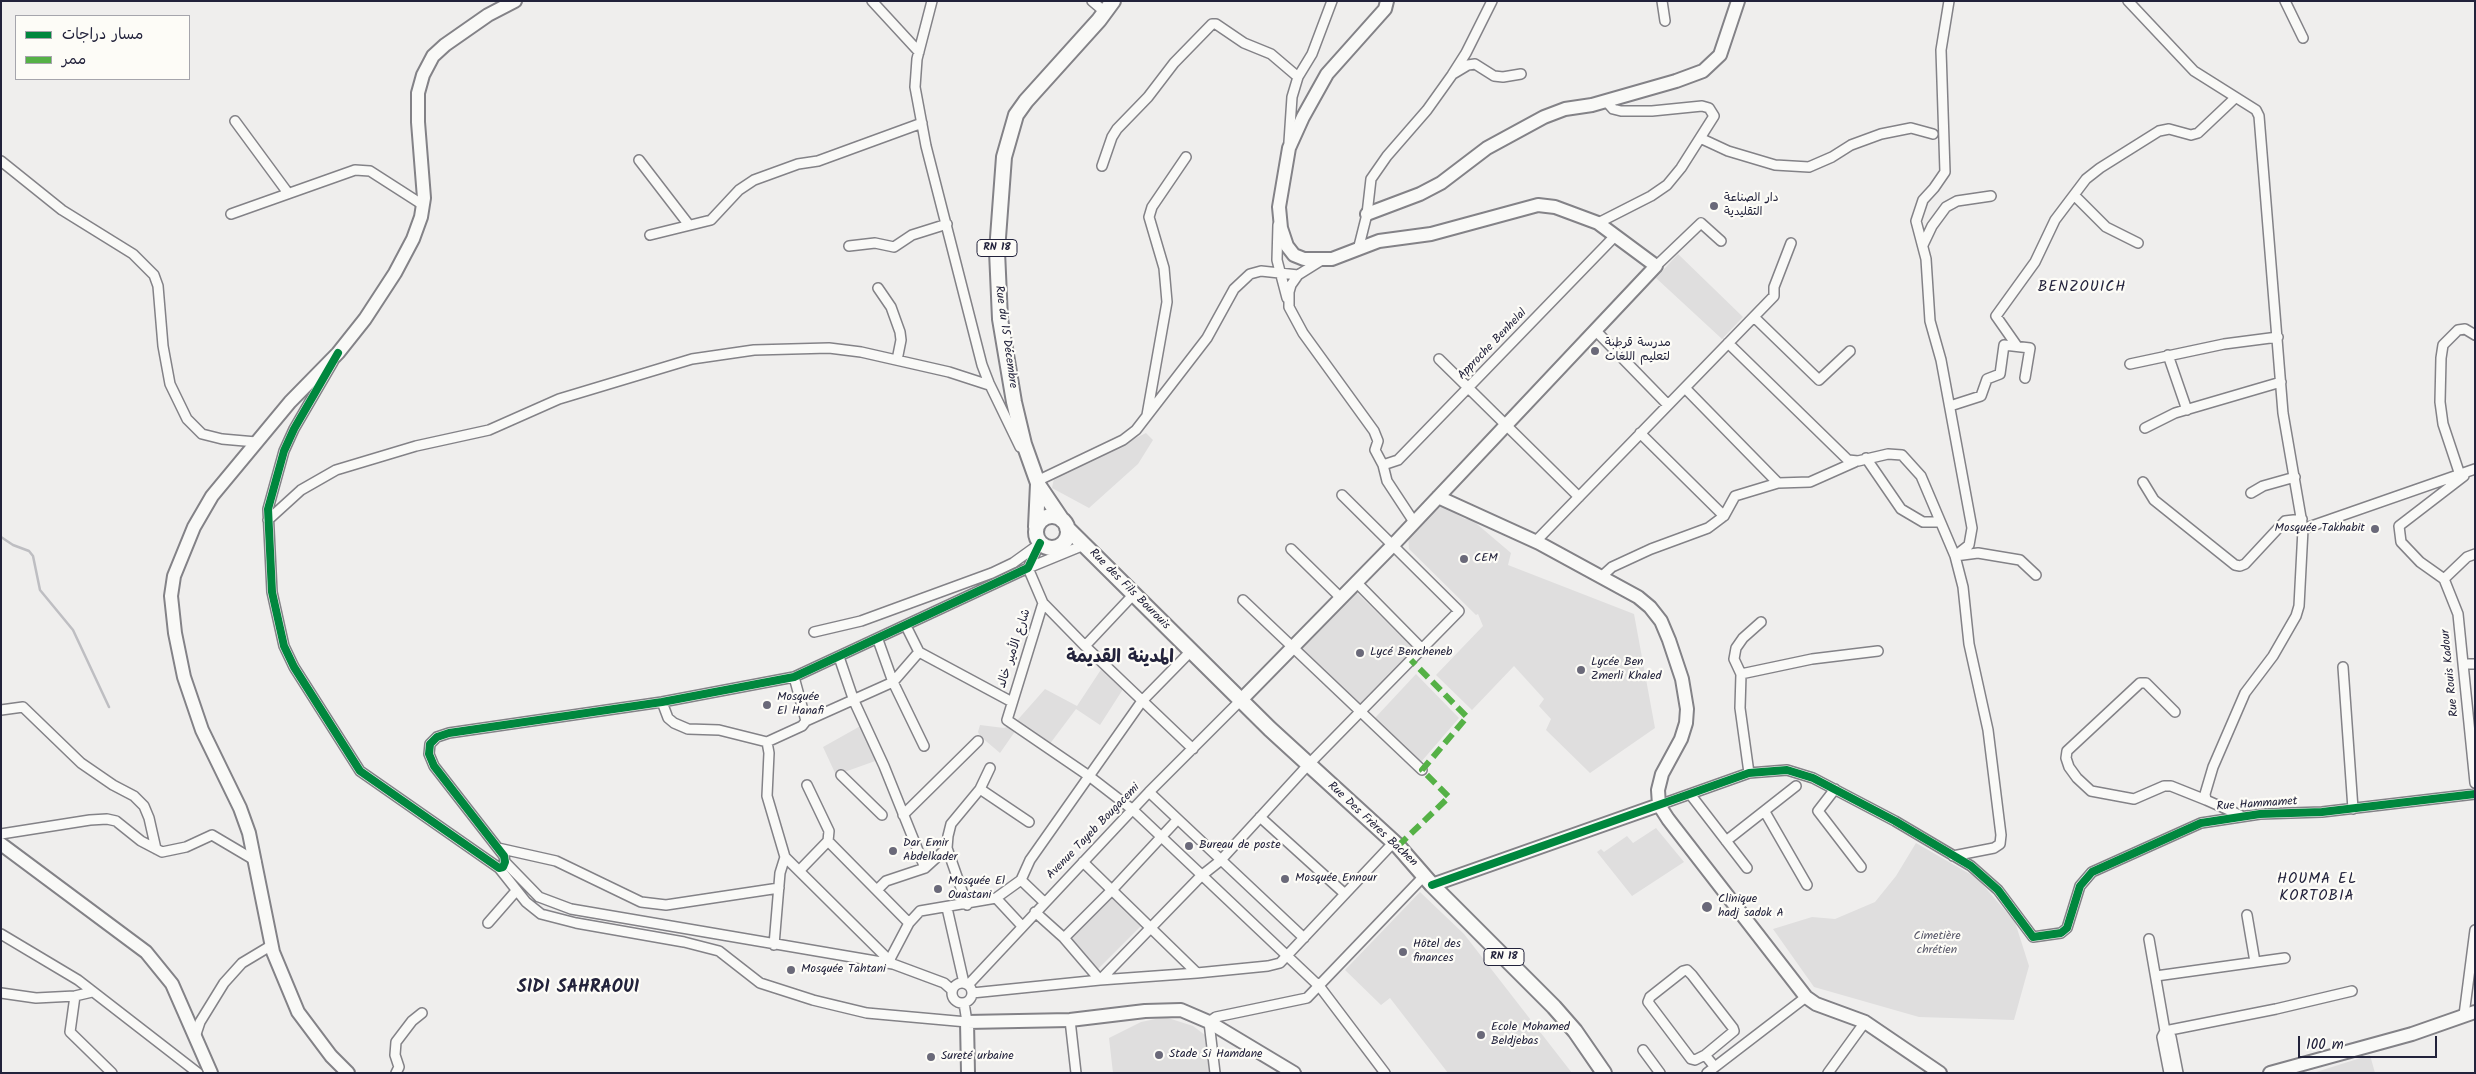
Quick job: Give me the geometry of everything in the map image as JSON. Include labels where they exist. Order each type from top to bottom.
[{"type":"main road","name":"Rue du 15 Décembre","points":[[1065,524],[1047,500],[1024,444],[1014,402],[1000,320],[997,251],[1004,158],[1016,115],[1109,6]]},
{"type":"main road","points":[[1036,527],[1047,516],[1065,524],[1066,539],[1060,546],[1049,548],[1040,543],[1036,536],[1036,527],[1038,481]]},
{"type":"main road","name":"Rue des Fils Bourouis","points":[[1065,524],[1133,595],[1191,651]]},
{"type":"main road","name":"Rue Des Frères Bachen","points":[[1191,651],[1308,765],[1393,843],[1554,1007],[1575,1031],[1604,1073]]},
{"type":"street","points":[[348,1073],[331,1056],[298,1012],[272,945],[256,861],[240,808],[193,708],[175,633],[171,596],[174,576],[194,527],[212,496],[290,402],[338,353],[365,319],[396,273],[413,239],[423,205],[418,92],[423,75],[433,56],[445,45],[488,15],[515,1]]},
{"type":"street","points":[[872,1],[918,52]]},
{"type":"street","points":[[932,1],[918,52],[915,87],[922,123],[982,365],[989,385],[1038,481],[1123,440],[1136,430],[1207,338],[1234,289],[1250,274],[1262,271],[1298,275]]},
{"type":"street","points":[[1092,1],[1109,6]]},
{"type":"street","points":[[1332,1],[1312,54],[1298,77],[1292,97],[1289,148],[1279,207],[1277,260],[1289,307],[1304,333],[1374,431],[1378,441],[1375,450],[1383,465],[1387,481],[1414,522]]},
{"type":"street","points":[[1289,148],[1303,117],[1327,74],[1385,9],[1387,1]]},
{"type":"street","points":[[1358,250],[1367,214],[1370,179],[1376,169],[1423,116],[1452,75],[1466,53],[1492,1]]},
{"type":"street","points":[[1662,1],[1665,21]]},
{"type":"street","points":[[1367,214],[1420,194],[1441,183],[1487,148],[1544,117],[1566,109],[1606,101],[1693,76],[1714,63],[1720,55],[1738,1]]},
{"type":"street","points":[[1949,1],[1941,50],[1945,172],[1934,188],[1922,200],[1916,220],[1926,259],[1930,321],[1950,406],[1972,528],[1968,546],[1955,556]]},
{"type":"street","points":[[2128,1],[2194,71],[2256,110],[2259,116],[2283,413],[2296,478],[2303,529],[2300,606],[2273,656],[2245,693],[2213,766],[2205,794],[2206,800]]},
{"type":"street","points":[[2285,1],[2303,38]]},
{"type":"street","points":[[1102,166],[1112,137],[1118,129],[1148,97],[1174,63],[1212,24],[1216,24],[1244,43],[1271,54],[1298,77]]},
{"type":"street","points":[[1452,75],[1468,65],[1475,64],[1494,76],[1503,78],[1521,74]]},
{"type":"street","points":[[2017,346],[1996,316],[2034,262],[2052,225],[2086,179],[2100,168],[2160,131],[2169,129],[2191,135],[2198,133],[2235,98]]},
{"type":"street","points":[[1598,223],[1651,196],[1666,184],[1681,168],[1714,116],[1709,108],[1621,111],[1613,109],[1606,101]]},
{"type":"street","points":[[235,121],[288,193]]},
{"type":"street","points":[[650,235],[711,220],[745,184],[798,164],[818,161],[922,123]]},
{"type":"street","points":[[1700,138],[1728,151],[1775,165],[1809,167],[1832,157],[1851,145],[1881,134],[1911,128],[1933,134]]},
{"type":"street","points":[[1146,415],[1167,302],[1164,268],[1149,217],[1152,207],[1186,157]]},
{"type":"street","points":[[639,160],[689,225]]},
{"type":"street","points":[[1,161],[62,210],[133,254],[154,275],[158,286],[163,346],[170,384],[187,418],[202,434],[222,439],[256,442]]},
{"type":"street","points":[[231,214],[346,172],[370,171],[423,205]]},
{"type":"street","points":[[2074,195],[2106,227],[2138,243]]},
{"type":"street","points":[[1922,245],[1932,226],[1946,207],[1957,201],[1991,196]]},
{"type":"street","points":[[1279,207],[1281,228],[1287,246],[1294,255],[1304,259],[1332,259],[1378,241],[1431,234],[1538,205],[1555,207],[1598,223],[1656,266]]},
{"type":"street","points":[[1242,700],[1506,426],[1656,266],[1700,223],[1721,241]]},
{"type":"street","points":[[849,246],[875,243],[894,247],[912,236],[947,224]]},
{"type":"street","name":"Approche Benhelal","points":[[1383,465],[1398,460],[1615,236]]},
{"type":"street","points":[[1536,541],[1774,296],[1774,287],[1791,243]]},
{"type":"street","points":[[1289,307],[1289,292],[1298,275],[1323,260]]},
{"type":"street","points":[[878,288],[891,307],[900,332],[901,340],[897,360]]},
{"type":"street","points":[[1754,317],[1819,380],[1850,351]]},
{"type":"street","points":[[2460,475],[2443,424],[2440,402],[2441,358],[2444,345],[2458,330],[2465,329],[2475,335]]},
{"type":"street","points":[[1596,330],[1668,405]]},
{"type":"street","points":[[2130,364],[2224,344],[2278,337]]},
{"type":"street","points":[[1209,1022],[1216,1017],[1307,998],[1428,880],[1659,805],[1749,773],[1786,770],[1813,778],[1953,856],[1994,848],[2000,844],[2001,835],[1988,730],[1968,637],[1963,587],[1955,556],[1921,476],[1902,455],[1888,454],[1848,460],[1836,451],[1728,343]]},
{"type":"street","points":[[1950,406],[1982,396],[1987,378],[2000,374],[2004,345],[2030,348],[2024,378]]},
{"type":"street","points":[[268,520],[301,490],[336,470],[416,446],[489,430],[559,398],[692,358],[754,350],[795,348],[853,351],[949,372],[989,385]]},
{"type":"street","points":[[338,353],[294,428],[271,490],[268,520],[272,592],[284,646],[294,668],[353,762],[369,779],[502,865],[539,897],[571,909],[774,945],[891,963],[944,983],[952,990]]},
{"type":"street","points":[[2168,355],[2187,410]]},
{"type":"street","points":[[1439,360],[1579,497]]},
{"type":"street","points":[[2145,428],[2187,410],[2281,382]]},
{"type":"street","points":[[1685,388],[1778,483]]},
{"type":"street","points":[[1640,433],[1724,516]]},
{"type":"street","points":[[1602,577],[1612,567],[1651,549],[1708,528],[1724,516],[1735,496],[1778,483],[1810,482],[1864,459]]},
{"type":"street","points":[[1864,459],[1901,509],[1923,522],[1939,522]]},
{"type":"street","points":[[2303,529],[2475,469]]},
{"type":"street","points":[[2475,469],[2399,526],[2401,542],[2420,562],[2444,579],[2467,557],[2475,554]]},
{"type":"street","points":[[2250,493],[2263,486],[2296,478]]},
{"type":"street","points":[[2143,482],[2154,500],[2235,565],[2246,564],[2285,520],[2302,519]]},
{"type":"street","points":[[1100,980],[1201,876],[1220,861],[1308,765],[1459,611],[1342,495]]},
{"type":"street","points":[[1438,497],[1536,541],[1638,597],[1650,607],[1661,621],[1669,640],[1682,679],[1687,709],[1686,723],[1680,739],[1662,774],[1658,790],[1659,805],[1806,997],[1816,1004],[1865,1022],[1940,1073]]},
{"type":"street","points":[[1040,543],[1028,568],[1043,603],[1085,646],[1193,749]]},
{"type":"street","points":[[814,632],[860,621],[992,573],[1013,562],[1040,543]]},
{"type":"street","points":[[1084,545],[1028,568],[878,640],[794,677],[662,702],[449,733],[437,737],[430,744],[428,754],[434,766],[498,848],[502,865],[516,891],[534,910],[550,917],[684,942],[719,951],[760,983],[813,1000],[867,1013],[967,1022],[1070,1020],[1145,1011],[1180,1010],[1209,1022],[1294,1073]]},
{"type":"street","points":[[1291,549],[1341,598]]},
{"type":"street","points":[[1955,556],[1978,553],[2020,560],[2036,575]]},
{"type":"street","name":"Rue Rouis Kadour","points":[[2444,579],[2458,614],[2472,723],[2475,783]]},
{"type":"street","points":[[1356,582],[1422,649]]},
{"type":"street","points":[[1085,646],[1133,595]]},
{"type":"street","points":[[1243,600],[1360,714],[1422,770]]},
{"type":"street","name":"شارع الأمير خالد","points":[[1012,702],[1043,603]]},
{"type":"street","points":[[1749,773],[1740,708],[1741,674],[1734,659],[1736,648],[1743,638],[1761,622]]},
{"type":"street","points":[[906,626],[919,652],[1012,702],[1008,720],[1089,776],[1133,810],[1320,987],[1385,1073]]},
{"type":"street","points":[[878,640],[893,682],[924,746]]},
{"type":"street","points":[[891,963],[909,923],[920,911],[966,905],[996,898],[1021,880],[1030,860],[1142,701],[1191,651]]},
{"type":"street","points":[[1741,674],[1812,659],[1878,651]]},
{"type":"street","points":[[662,702],[668,718],[674,724],[688,729],[719,730],[767,742],[893,682],[919,652]]},
{"type":"street","points":[[839,658],[854,701],[884,766],[925,868]]},
{"type":"street","points":[[2463,664],[2475,664]]},
{"type":"street","points":[[2343,667],[2353,809]]},
{"type":"street","points":[[794,677],[806,722]]},
{"type":"street","points":[[2175,712],[2146,682],[2140,683],[2067,751],[2066,758],[2069,767],[2091,791],[2134,799],[2164,786],[2171,786],[2243,816]]},
{"type":"street","name":"Avenue Tayeb Bougacemi","points":[[968,987],[1044,902],[1149,792],[1242,700]]},
{"type":"street","points":[[1,710],[23,707],[81,763],[134,796],[144,806],[149,818],[156,849]]},
{"type":"street","points":[[903,815],[978,741]]},
{"type":"street","points":[[767,742],[769,754],[767,796],[785,858],[779,888],[774,945]]},
{"type":"street","points":[[966,905],[947,848],[951,824],[980,789],[990,768]]},
{"type":"street","points":[[841,775],[882,815]]},
{"type":"street","points":[[799,871],[828,841],[829,831],[807,785]]},
{"type":"street","points":[[1726,841],[1796,786]]},
{"type":"street","points":[[980,789],[1029,822]]},
{"type":"street","points":[[1835,789],[1818,811],[1861,867]]},
{"type":"street","points":[[1149,792],[1220,861],[1304,938]]},
{"type":"street","points":[[1690,794],[1747,868]]},
{"type":"street","name":"Rue Hammamet","points":[[1953,856],[1987,879],[2012,907],[2025,929],[2033,937],[2061,933],[2070,922],[2080,886],[2092,872],[2201,823],[2243,816],[2353,809],[2475,794]]},
{"type":"street","points":[[1765,812],[1808,885]]},
{"type":"street","points":[[1260,817],[1345,894]]},
{"type":"street","points":[[1,834],[107,819],[116,822],[162,852],[174,851],[212,835],[256,861]]},
{"type":"street","points":[[1064,938],[1178,820]]},
{"type":"street","points":[[828,841],[878,889],[909,923]]},
{"type":"street","points":[[947,908],[968,987],[969,1000],[964,1003],[955,1001],[952,996],[952,990],[956,985],[968,987],[1100,980],[1268,966],[1280,963],[1393,843]]},
{"type":"street","points":[[1,844],[146,952],[172,984],[211,1073]]},
{"type":"street","points":[[498,848],[556,861],[642,902],[666,905],[779,888]]},
{"type":"street","points":[[878,889],[886,880],[925,868],[947,848]]},
{"type":"street","points":[[785,858],[891,963]]},
{"type":"street","points":[[1083,862],[1197,973]]},
{"type":"street","points":[[1021,880],[1044,902]]},
{"type":"street","points":[[488,923],[516,891]]},
{"type":"street","points":[[996,898],[1022,926]]},
{"type":"street","points":[[1035,912],[1064,938],[1100,980]]},
{"type":"street","points":[[2246,915],[2255,962]]},
{"type":"street","points":[[2270,1073],[2412,1034],[2469,1013],[2475,930]]},
{"type":"street","points":[[1,934],[78,980],[198,1073]]},
{"type":"street","points":[[2149,939],[2166,1031],[2171,1037],[2178,1073]]},
{"type":"street","points":[[195,1038],[200,1022],[224,983],[242,962],[272,945]]},
{"type":"street","points":[[2156,976],[2285,958]]},
{"type":"street","points":[[1687,970],[1692,974],[1734,1031],[1705,1055],[1695,1060],[1691,1059],[1648,1002],[1650,998],[1683,971],[1687,970]]},
{"type":"street","points":[[2169,1073],[2162,1037],[2166,1031],[2276,1010],[2352,991]]},
{"type":"street","points":[[1,993],[36,998],[76,996],[92,992]]},
{"type":"street","points":[[76,996],[70,1032],[112,1073]]},
{"type":"street","points":[[1705,1055],[1711,1070],[1806,997]]},
{"type":"street","points":[[964,1003],[967,1022],[968,1073]]},
{"type":"street","points":[[396,1073],[399,1067],[395,1055],[396,1042],[407,1027],[422,1013]]},
{"type":"street","points":[[1070,1020],[1076,1073]]},
{"type":"street","points":[[1209,1022],[1215,1073]]},
{"type":"street","points":[[1828,1073],[1865,1022]]},
{"type":"street","points":[[1643,1050],[1660,1073]]},
{"type":"shaded area","points":[[1678,254],[1743,317],[1722,339],[1656,278]]},
{"type":"shaded area","points":[[1146,433],[1153,440],[1138,464],[1089,508],[1052,488],[1054,478]]},
{"type":"shaded area","name":"Lycée Ben Zmerli Khaled","points":[[1436,502],[1465,519],[1471,519],[1511,553],[1508,565],[1634,614],[1655,728],[1590,773],[1546,730],[1551,719],[1539,706],[1544,699],[1514,666],[1472,710],[1436,675],[1483,626],[1478,614],[1476,615],[1409,549],[1408,532]]},
{"type":"shaded area","name":"Lycé Bencheneb","points":[[1356,592],[1421,656],[1364,713],[1299,650]]},
{"type":"shaded area","points":[[1102,668],[1125,686],[1100,725],[1076,709],[1046,749],[1016,730],[1000,753],[980,736],[978,732],[980,725],[1004,728],[1014,724],[1045,689],[1077,706]]},
{"type":"shaded area","points":[[1416,674],[1459,718],[1421,762],[1374,719]]},
{"type":"shaded area","points":[[864,724],[878,760],[836,775],[823,747]]},
{"type":"shaded area","points":[[1656,828],[1684,862],[1632,896],[1597,852],[1601,849],[1604,852],[1627,836],[1633,843]]},
{"type":"shaded area","name":"Cimetière chrétien","points":[[1916,843],[1977,878],[2015,922],[2029,966],[2014,1020],[1919,1017],[1814,987],[1773,929],[1812,917],[1835,919],[1875,902],[1896,876]]},
{"type":"shaded area","name":"Ecole Mohamed Beldjebas","points":[[1420,892],[1464,934],[1572,1073],[1448,1073],[1390,998],[1381,1005],[1345,970]]},
{"type":"shaded area","points":[[1112,893],[1143,924],[1098,969],[1067,938]]},
{"type":"shaded area","name":"Stade Si Hamdane","points":[[1165,1017],[1193,1026],[1205,1035],[1209,1073],[1113,1073],[1109,1038],[1141,1022]]},
{"type":"shaded area","points":[[2370,1055],[2375,1073],[2313,1073]]},
{"type":"waterway","points":[[1,537],[13,545],[29,551],[33,556],[40,590],[73,630],[109,707]]},
{"type":"marked path","points":[[1398,846],[1449,797],[1422,770],[1467,717],[1411,660]]},
{"type":"cycle path","points":[[338,353],[294,429],[284,451],[268,509],[272,592],[284,646],[294,667],[360,771],[499,868],[503,867],[505,862],[504,856],[434,766],[429,754],[430,744],[437,737],[449,733],[662,702],[794,677],[1028,568],[1040,543]]},
{"type":"cycle path","points":[[1432,885],[1749,773],[1787,770],[1813,778],[1895,821],[1971,866],[1998,890],[2033,937],[2061,933],[2067,928],[2080,886],[2092,872],[2201,823],[2260,814],[2322,812],[2475,794]]},
{"type":"place","name":"دار الصناعة التقليدية","points":[[1714,206]]},
{"type":"place","name":"مدرسة قرطبة لتعليم اللغات","points":[[1595,351]]},
{"type":"place","name":"Mosquée Takhabit","points":[[2375,529]]},
{"type":"place","name":"CEM","points":[[1464,559]]},
{"type":"place","name":"Lycé Bencheneb","points":[[1360,653]]},
{"type":"place","name":"Lycée Ben Zmerli Khaled","points":[[1581,670]]},
{"type":"place","name":"Mosquée El Hanafi","points":[[767,705]]},
{"type":"place","name":"Bureau de poste","points":[[1189,846]]},
{"type":"place","name":"Dar Emir Abdelkader","points":[[893,851]]},
{"type":"place","name":"Mosquée Ennour","points":[[1285,879]]},
{"type":"place","name":"Mosquée El Ouastani","points":[[938,889]]},
{"type":"place","name":"Clinique hadj sadok A","points":[[1707,907]]},
{"type":"place","name":"Hôtel des finances","points":[[1403,952]]},
{"type":"place","name":"Mosquée Tahtani","points":[[791,970]]},
{"type":"place","name":"Ecole Mohamed Beldjebas","points":[[1481,1035]]},
{"type":"place","name":"Stade Si Hamdane","points":[[1159,1055]]},
{"type":"place","name":"Sureté urbaine","points":[[931,1057]]},
{"type":"district","name":"BENZOUICH","points":[[2082,288]]},
{"type":"district","name":"المدينة القديمة","points":[[1120,659]]},
{"type":"district","name":"HOUMA EL KORTOBIA","points":[[2317,888]]},
{"type":"district","name":"SIDI SAHRAOUI","points":[[578,989]]}]
